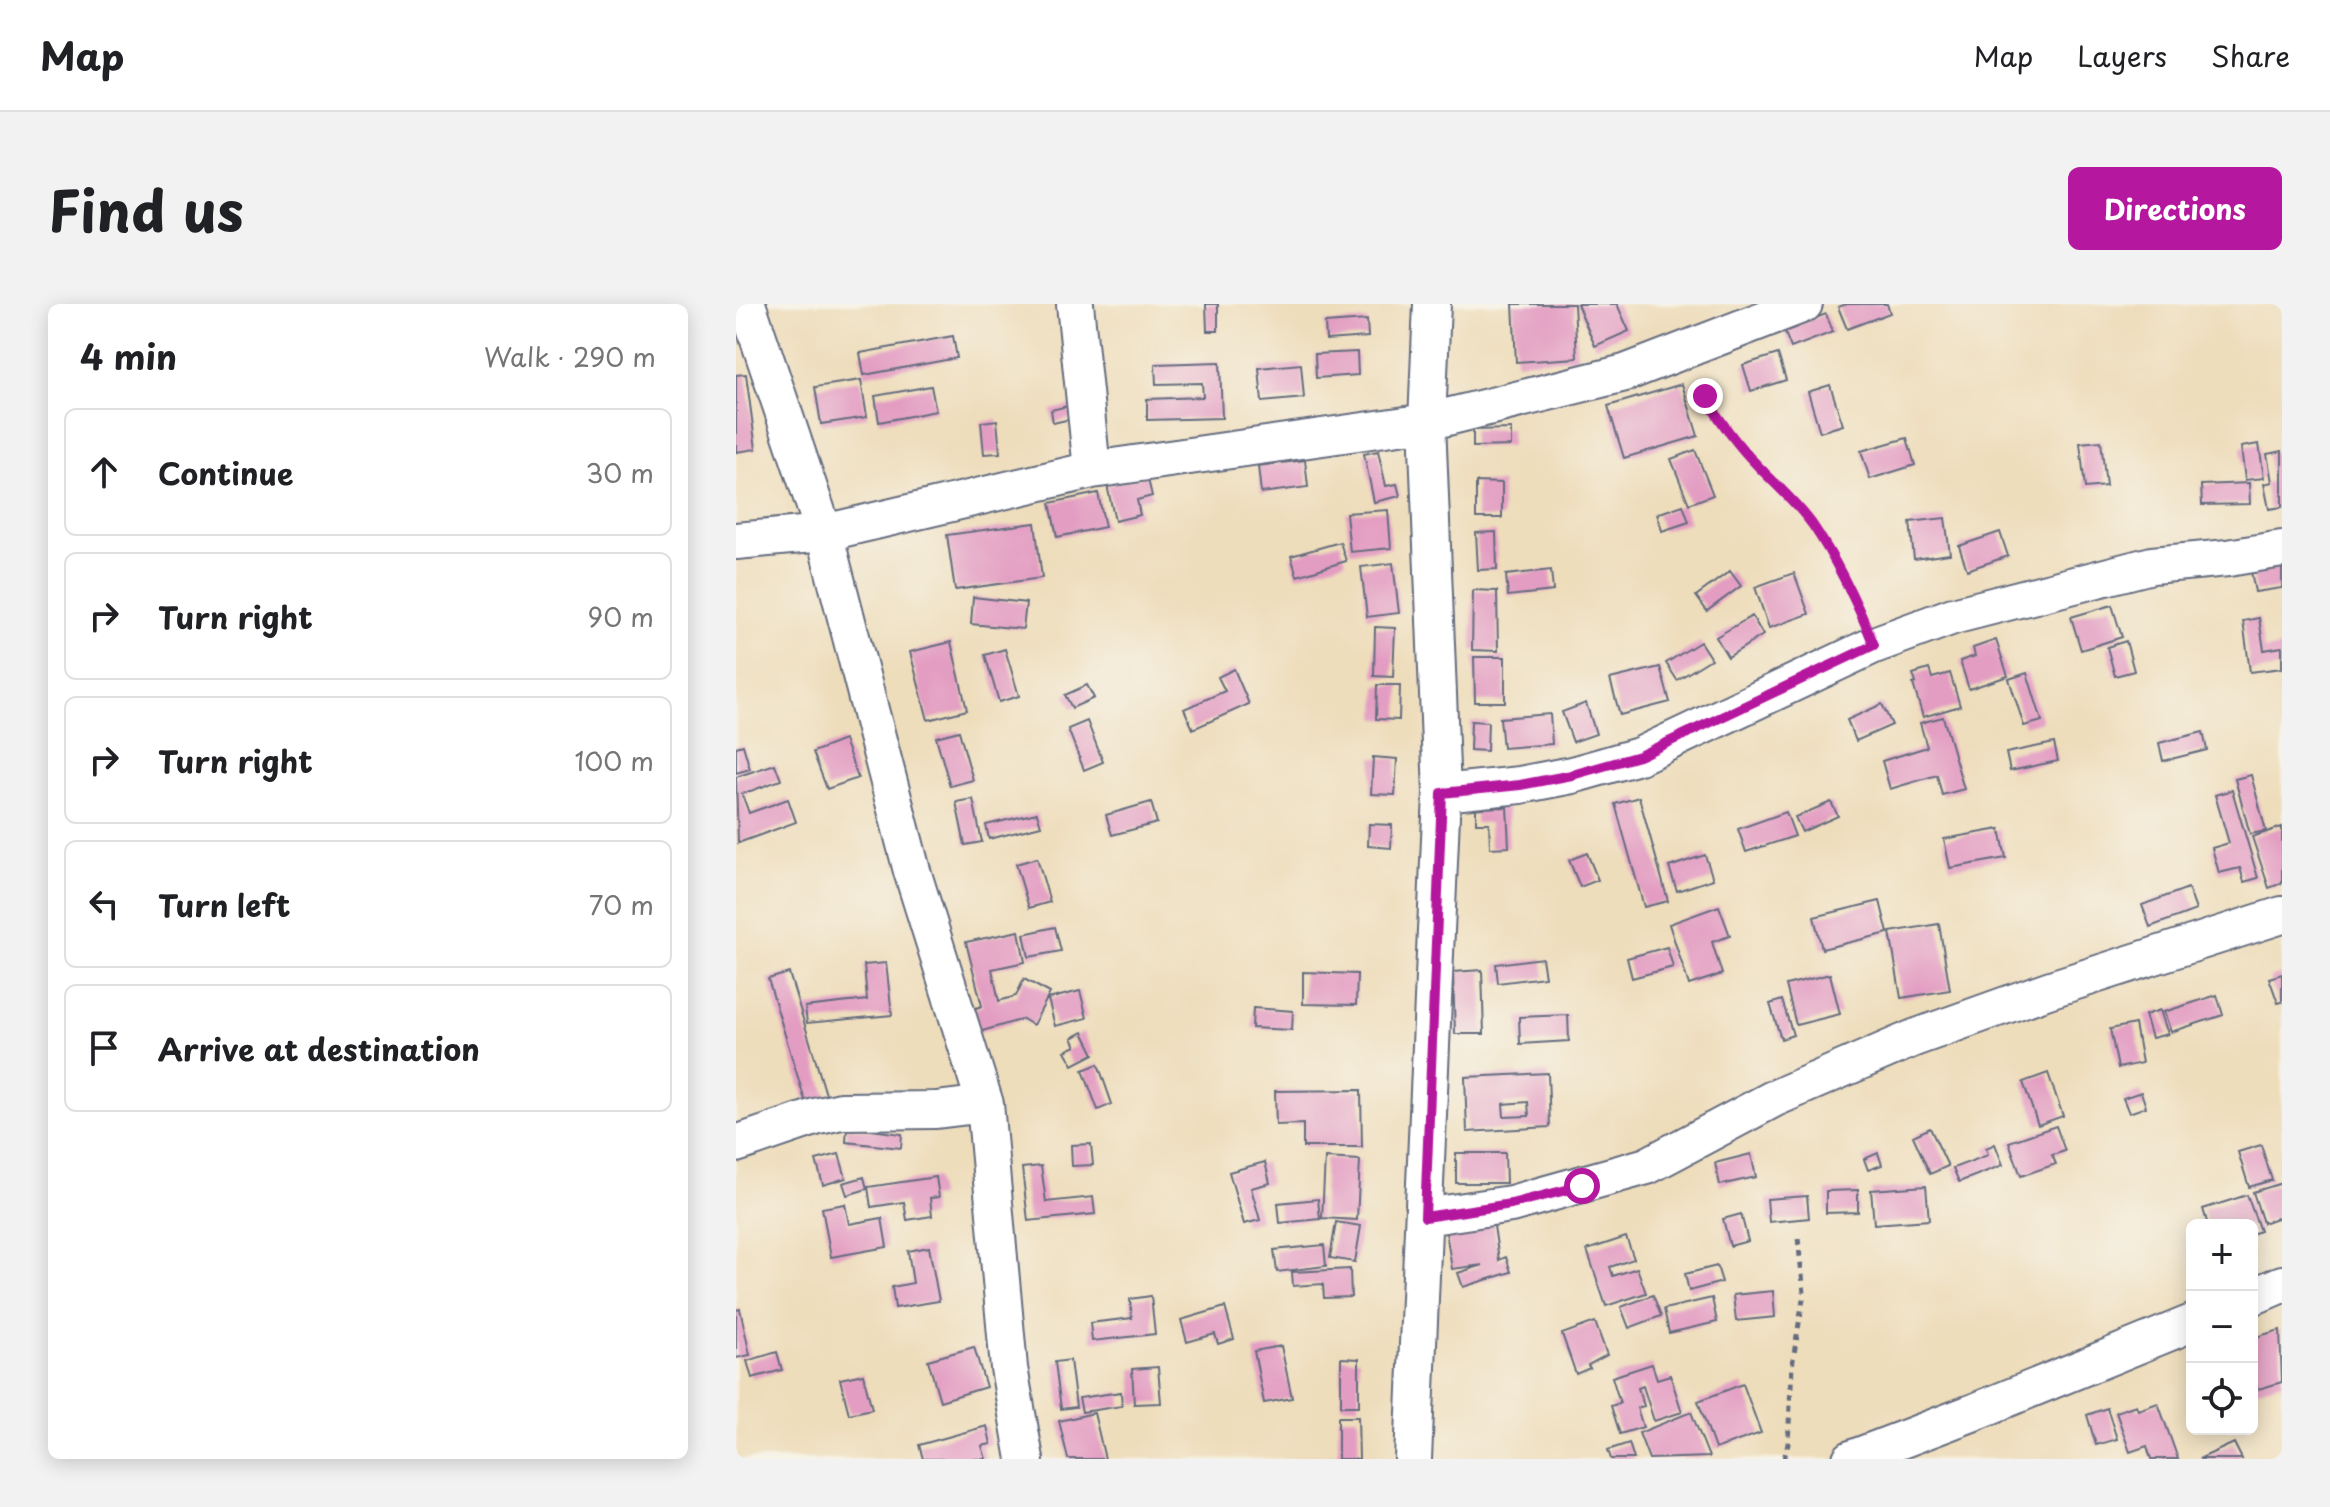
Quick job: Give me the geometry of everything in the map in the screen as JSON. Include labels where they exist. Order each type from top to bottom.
[{"type":"street","points":[[747,304],[824,533],[912,871],[985,1104],[1009,1368],[1025,1459]]},
{"type":"street","points":[[1075,304],[1092,470]]},
{"type":"street","points":[[1413,1459],[1442,793],[1427,422],[1432,304]]},
{"type":"street","points":[[736,541],[824,533],[1092,470],[1427,422],[1625,373],[1804,304]]},
{"type":"street","points":[[1442,793],[1520,785],[1572,775],[1639,756],[1874,645],[1953,616],[2152,565],[2282,549]]},
{"type":"street","points":[[1425,1217],[1511,1204],[1647,1166],[1773,1099],[1914,1038],[2048,990],[2282,915]]},
{"type":"street","points":[[736,1144],[841,1111],[936,1110],[985,1104]]},
{"type":"street","points":[[2258,1294],[2282,1284]]},
{"type":"street","points":[[1851,1459],[2186,1325]]},
{"type":"path","points":[[1688,349],[1705,396],[1725,428],[1812,525],[1850,586],[1874,645]]},
{"type":"path","points":[[1784,1459],[1788,1444],[1792,1366],[1804,1293],[1798,1238]]},
{"type":"building","points":[[1206,304],[1218,304],[1218,331],[1207,331]]},
{"type":"building","points":[[1513,304],[1574,304],[1577,358],[1516,362]]},
{"type":"building","points":[[1577,304],[1617,304],[1629,331],[1595,346]]},
{"type":"building","points":[[1847,304],[1887,304],[1890,313],[1847,329],[1838,307]]},
{"type":"building","points":[[1826,314],[1833,332],[1791,348],[1784,330]]},
{"type":"building","points":[[1367,320],[1368,337],[1326,340],[1325,323]]},
{"type":"building","points":[[953,336],[957,358],[864,375],[860,353]]},
{"type":"building","points":[[1357,352],[1358,375],[1316,378],[1315,354]]},
{"type":"building","points":[[1778,354],[1786,380],[1751,391],[1743,365]]},
{"type":"building","points":[[1220,362],[1222,418],[1147,420],[1147,399],[1203,397],[1202,383],[1156,384],[1155,364]]},
{"type":"building","points":[[1301,364],[1304,398],[1262,402],[1259,368]]},
{"type":"building","points":[[746,374],[756,449],[736,452],[736,375]]},
{"type":"building","points":[[861,380],[867,417],[821,424],[815,387]]},
{"type":"building","points":[[1682,384],[1698,436],[1624,458],[1608,406]]},
{"type":"building","points":[[1830,385],[1843,425],[1820,432],[1808,392]]},
{"type":"building","points":[[931,386],[936,411],[879,422],[875,396]]},
{"type":"building","points":[[1072,405],[1075,418],[1053,423],[1051,410]]},
{"type":"building","points":[[997,420],[1000,453],[984,454],[981,422]]},
{"type":"building","points":[[1511,429],[1511,446],[1473,447],[1473,430]]},
{"type":"building","points":[[1907,438],[1915,465],[1870,479],[1861,451]]},
{"type":"building","points":[[2101,441],[2106,486],[2085,488],[2080,443]]},
{"type":"building","points":[[2259,444],[2264,478],[2245,480],[2241,447]]},
{"type":"building","points":[[1695,450],[1713,495],[1689,504],[1671,459]]},
{"type":"building","points":[[1378,451],[1386,486],[1397,484],[1400,496],[1374,502],[1364,454]]},
{"type":"building","points":[[2282,451],[2282,507],[2269,509],[2264,484],[2272,482],[2267,454]]},
{"type":"building","points":[[1305,460],[1308,487],[1261,493],[1258,466]]},
{"type":"building","points":[[1147,475],[1152,496],[1137,500],[1140,515],[1115,521],[1107,485]]},
{"type":"building","points":[[1476,482],[1502,483],[1502,518],[1476,518]]},
{"type":"building","points":[[2249,483],[2250,504],[2202,505],[2201,485]]},
{"type":"building","points":[[1098,493],[1105,527],[1057,537],[1050,503]]},
{"type":"building","points":[[1683,505],[1689,522],[1662,531],[1657,514]]},
{"type":"building","points":[[1388,510],[1391,548],[1350,552],[1346,513]]},
{"type":"building","points":[[1945,518],[1950,554],[1914,559],[1910,522]]},
{"type":"building","points":[[1035,523],[1042,578],[955,590],[947,535]]},
{"type":"building","points":[[1496,532],[1497,569],[1478,570],[1476,533]]},
{"type":"building","points":[[2000,532],[2008,556],[1967,570],[1959,546]]},
{"type":"building","points":[[1340,542],[1346,561],[1297,576],[1291,556]]},
{"type":"building","points":[[2282,555],[2282,588],[2255,592],[2249,561]]},
{"type":"building","points":[[1393,563],[1399,613],[1367,617],[1361,567]]},
{"type":"building","points":[[1551,570],[1553,591],[1508,596],[1506,575]]},
{"type":"building","points":[[1730,571],[1741,586],[1707,611],[1696,596]]},
{"type":"building","points":[[1794,573],[1809,614],[1769,628],[1755,587]]},
{"type":"building","points":[[1473,590],[1497,591],[1498,651],[1472,650]]},
{"type":"building","points":[[973,597],[1026,603],[1023,629],[971,624]]},
{"type":"building","points":[[2112,605],[2122,637],[2081,650],[2071,617]]},
{"type":"building","points":[[1752,616],[1763,635],[1728,657],[1716,637]]},
{"type":"building","points":[[2259,618],[2264,650],[2282,647],[2282,668],[2250,672],[2243,621]]},
{"type":"building","points":[[1375,627],[1395,628],[1393,677],[1374,676]]},
{"type":"building","points":[[1996,640],[2008,676],[1969,689],[1960,661],[1975,656],[1973,648]]},
{"type":"building","points":[[2126,641],[2134,671],[2115,676],[2107,647]]},
{"type":"building","points":[[951,642],[967,710],[928,720],[910,652]]},
{"type":"building","points":[[1700,642],[1711,659],[1677,680],[1666,663]]},
{"type":"building","points":[[1005,649],[1019,696],[999,702],[985,655]]},
{"type":"building","points":[[1474,657],[1505,657],[1505,702],[1475,702]]},
{"type":"building","points":[[1660,667],[1670,702],[1620,715],[1610,679]]},
{"type":"building","points":[[1234,669],[1249,704],[1193,729],[1184,709],[1225,691],[1218,677]]},
{"type":"building","points":[[1929,669],[1932,678],[1950,673],[1960,706],[1923,717],[1913,674]]},
{"type":"building","points":[[2027,673],[2042,721],[2024,726],[2009,679]]},
{"type":"building","points":[[1087,685],[1094,698],[1072,708],[1065,695]]},
{"type":"building","points":[[1377,685],[1400,685],[1399,720],[1376,719]]},
{"type":"building","points":[[1586,703],[1596,734],[1573,742],[1562,712]]},
{"type":"building","points":[[1882,704],[1892,725],[1856,741],[1847,720]]},
{"type":"building","points":[[1550,714],[1552,744],[1503,748],[1500,718]]},
{"type":"building","points":[[1943,717],[1964,789],[1942,795],[1937,775],[1890,789],[1882,761],[1927,747],[1920,723]]},
{"type":"building","points":[[1087,721],[1103,762],[1084,770],[1068,729]]},
{"type":"building","points":[[1471,721],[1488,722],[1487,751],[1470,750]]},
{"type":"building","points":[[959,731],[973,780],[950,786],[936,737]]},
{"type":"building","points":[[2203,732],[2207,750],[2163,761],[2159,743]]},
{"type":"building","points":[[844,740],[858,778],[827,789],[813,752]]},
{"type":"building","points":[[2054,743],[2058,761],[2010,771],[2006,753]]},
{"type":"building","points":[[743,745],[750,769],[736,773],[736,747]]},
{"type":"building","points":[[1373,757],[1397,759],[1395,795],[1371,794]]},
{"type":"building","points":[[775,764],[781,780],[742,794],[749,813],[788,799],[796,822],[738,843],[736,777]]},
{"type":"building","points":[[2251,775],[2266,831],[2250,834],[2235,779]]},
{"type":"building","points":[[2232,790],[2258,878],[2244,882],[2240,868],[2219,873],[2212,848],[2229,843],[2215,795]]},
{"type":"building","points":[[1639,797],[1668,901],[1644,907],[1615,804]]},
{"type":"building","points":[[973,799],[982,842],[965,845],[956,802]]},
{"type":"building","points":[[1151,802],[1157,823],[1112,835],[1106,815]]},
{"type":"building","points":[[1831,802],[1838,816],[1802,832],[1795,817]]},
{"type":"building","points":[[1507,807],[1509,847],[1490,848],[1489,823],[1476,823],[1476,808]]},
{"type":"building","points":[[1786,812],[1795,836],[1746,852],[1738,829]]},
{"type":"building","points":[[1037,813],[1041,826],[989,839],[986,825]]},
{"type":"building","points":[[1369,824],[1392,825],[1391,848],[1368,846]]},
{"type":"building","points":[[2282,827],[2282,883],[2269,888],[2252,837]]},
{"type":"building","points":[[2000,829],[2006,858],[1950,868],[1944,839]]},
{"type":"building","points":[[1587,853],[1598,880],[1580,887],[1569,860]]},
{"type":"building","points":[[1705,855],[1713,879],[1677,891],[1669,867]]},
{"type":"building","points":[[1037,858],[1050,902],[1029,908],[1016,864]]},
{"type":"building","points":[[2188,888],[2196,910],[2150,927],[2142,905]]},
{"type":"building","points":[[1880,901],[1888,933],[1822,949],[1814,917]]},
{"type":"building","points":[[1719,906],[1730,936],[1712,942],[1722,974],[1689,985],[1669,924]]},
{"type":"building","points":[[1939,924],[1950,990],[1901,998],[1890,932]]},
{"type":"building","points":[[1055,927],[1061,951],[1029,957],[1024,934]]},
{"type":"building","points":[[1019,931],[1025,962],[992,969],[999,1001],[1016,996],[1024,979],[1050,993],[1033,1025],[1023,1019],[979,1032],[973,1009],[982,1006],[966,942]]},
{"type":"building","points":[[1667,947],[1673,967],[1632,978],[1627,958]]},
{"type":"building","points":[[1542,958],[1545,977],[1498,983],[1496,964]]},
{"type":"building","points":[[886,963],[892,1015],[807,1023],[805,1007],[867,1000],[864,965]]},
{"type":"building","points":[[1482,970],[1484,1034],[1455,1034],[1453,972]]},
{"type":"building","points":[[1303,972],[1357,974],[1356,1005],[1303,1004]]},
{"type":"building","points":[[789,973],[828,1101],[807,1107],[768,979]]},
{"type":"building","points":[[1830,974],[1840,1014],[1796,1025],[1786,985]]},
{"type":"building","points":[[2282,974],[2282,1002],[2278,1003],[2269,978]]},
{"type":"building","points":[[1080,991],[1087,1018],[1055,1026],[1048,999]]},
{"type":"building","points":[[2217,995],[2223,1015],[2171,1032],[2164,1012]]},
{"type":"building","points":[[1782,1000],[1793,1035],[1781,1039],[1770,1004]]},
{"type":"building","points":[[1253,1008],[1293,1011],[1292,1030],[1252,1028]]},
{"type":"building","points":[[2160,1010],[2168,1034],[2152,1038],[2145,1015]]},
{"type":"building","points":[[1568,1015],[1569,1041],[1520,1044],[1519,1017]]},
{"type":"building","points":[[2135,1024],[2142,1063],[2118,1068],[2110,1029]]},
{"type":"building","points":[[1083,1032],[1094,1054],[1073,1065],[1065,1051],[1076,1046],[1072,1038]]},
{"type":"building","points":[[1098,1064],[1112,1104],[1098,1110],[1083,1070]]},
{"type":"building","points":[[1548,1073],[1550,1127],[1467,1132],[1465,1077]],"holes":[[[1528,1102],[1529,1116],[1504,1117],[1503,1104]]]},
{"type":"building","points":[[2048,1073],[2063,1116],[2038,1125],[2023,1082]]},
{"type":"building","points":[[1361,1090],[1362,1147],[1303,1147],[1303,1124],[1276,1125],[1275,1091]]},
{"type":"building","points":[[2141,1092],[2146,1107],[2129,1113],[2123,1098]]},
{"type":"building","points":[[2056,1126],[2065,1151],[2052,1155],[2056,1164],[2021,1176],[2009,1142]]},
{"type":"building","points":[[847,1127],[902,1134],[901,1148],[846,1142]]},
{"type":"building","points":[[1930,1128],[1948,1166],[1930,1174],[1913,1136]]},
{"type":"building","points":[[1091,1144],[1093,1165],[1072,1166],[1071,1145]]},
{"type":"building","points":[[1995,1144],[2003,1165],[1959,1182],[1953,1168],[1988,1155],[1986,1148]]},
{"type":"building","points":[[2261,1145],[2272,1180],[2249,1187],[2238,1152]]},
{"type":"building","points":[[1456,1153],[1505,1153],[1506,1183],[1456,1183]]},
{"type":"building","points":[[1878,1153],[1882,1165],[1868,1170],[1864,1159]]},
{"type":"building","points":[[839,1154],[846,1178],[823,1185],[816,1160]]},
{"type":"building","points":[[1751,1154],[1756,1177],[1720,1185],[1715,1163]]},
{"type":"building","points":[[1325,1158],[1360,1160],[1357,1220],[1322,1218]]},
{"type":"building","points":[[1265,1162],[1270,1183],[1251,1188],[1260,1220],[1244,1224],[1229,1172]]},
{"type":"building","points":[[1041,1166],[1046,1202],[1093,1197],[1095,1214],[1028,1221],[1022,1168]]},
{"type":"building","points":[[864,1177],[867,1189],[847,1195],[843,1183]]},
{"type":"building","points":[[936,1177],[939,1197],[930,1198],[932,1216],[907,1220],[904,1202],[871,1207],[868,1187]]},
{"type":"building","points":[[2282,1183],[2282,1216],[2263,1223],[2253,1192]]},
{"type":"building","points":[[1926,1186],[1929,1220],[1874,1224],[1871,1190]]},
{"type":"building","points":[[1858,1190],[1858,1212],[1826,1213],[1826,1191]]},
{"type":"building","points":[[2247,1195],[2256,1219],[2206,1219],[2203,1209]]},
{"type":"building","points":[[1807,1196],[1809,1218],[1769,1222],[1767,1199]]},
{"type":"building","points":[[1318,1199],[1320,1219],[1280,1223],[1278,1203]]},
{"type":"building","points":[[845,1204],[849,1224],[882,1218],[887,1247],[831,1257],[822,1208]]},
{"type":"building","points":[[1741,1214],[1748,1241],[1730,1246],[1723,1219]]},
{"type":"building","points":[[1493,1219],[1499,1260],[1506,1257],[1511,1272],[1463,1287],[1458,1273],[1483,1265],[1452,1269],[1445,1226]]},
{"type":"building","points":[[1336,1222],[1361,1226],[1355,1262],[1330,1258]]},
{"type":"building","points":[[1626,1237],[1634,1259],[1610,1267],[1613,1276],[1637,1268],[1646,1293],[1606,1306],[1587,1250]]},
{"type":"building","points":[[1324,1245],[1326,1266],[1277,1272],[1274,1250]]},
{"type":"building","points":[[929,1247],[939,1301],[895,1308],[892,1287],[913,1283],[908,1251]]},
{"type":"building","points":[[1717,1266],[1722,1282],[1689,1291],[1685,1274]]},
{"type":"building","points":[[1350,1269],[1351,1297],[1324,1298],[1323,1284],[1293,1286],[1292,1272]]},
{"type":"building","points":[[1773,1291],[1775,1317],[1736,1321],[1733,1295]]},
{"type":"building","points":[[1653,1295],[1661,1316],[1629,1328],[1621,1307]]},
{"type":"building","points":[[1151,1296],[1155,1334],[1092,1341],[1090,1323],[1132,1318],[1130,1299]]},
{"type":"building","points":[[1712,1298],[1717,1322],[1669,1333],[1664,1309]]},
{"type":"building","points":[[1225,1307],[1234,1339],[1218,1344],[1215,1334],[1187,1342],[1181,1320]]},
{"type":"building","points":[[740,1309],[750,1355],[736,1358],[736,1310]]},
{"type":"building","points":[[1595,1322],[1607,1355],[1576,1374],[1562,1334]]},
{"type":"building","points":[[2280,1330],[2282,1382],[2258,1389],[2258,1363],[2258,1336]]},
{"type":"building","points":[[1281,1346],[1292,1398],[1264,1403],[1254,1351]]},
{"type":"building","points":[[974,1347],[986,1387],[940,1401],[928,1360]]},
{"type":"building","points":[[777,1352],[782,1370],[752,1378],[747,1361]]},
{"type":"building","points":[[1341,1358],[1359,1359],[1359,1406],[1341,1406]]},
{"type":"building","points":[[1070,1360],[1076,1407],[1061,1409],[1055,1362]]},
{"type":"building","points":[[1652,1364],[1657,1379],[1670,1375],[1682,1412],[1654,1421],[1643,1386],[1638,1388],[1644,1406],[1637,1408],[1643,1427],[1620,1434],[1611,1406],[1620,1403],[1612,1377]]},
{"type":"building","points":[[1158,1367],[1161,1403],[1134,1404],[1132,1369]]},
{"type":"building","points":[[863,1374],[872,1409],[849,1414],[840,1379]]},
{"type":"building","points":[[1743,1384],[1761,1433],[1715,1449],[1698,1401]]},
{"type":"building","points":[[1121,1392],[1122,1406],[1082,1412],[1079,1398]]},
{"type":"building","points":[[2158,1403],[2178,1459],[2151,1459],[2147,1446],[2130,1452],[2116,1412],[2136,1405],[2138,1410]]},
{"type":"building","points":[[2107,1408],[2117,1439],[2096,1445],[2087,1415]]},
{"type":"building","points":[[1691,1412],[1709,1457],[1649,1459],[1639,1433]]},
{"type":"building","points":[[1094,1413],[1105,1459],[1068,1459],[1059,1421]]},
{"type":"building","points":[[1338,1417],[1358,1417],[1359,1459],[1338,1459]]},
{"type":"building","points":[[987,1426],[991,1444],[982,1446],[986,1459],[923,1459],[919,1445]]},
{"type":"building","points":[[1629,1443],[1634,1459],[1611,1459],[1608,1450]]},
{"type":"building","points":[[2234,1443],[2242,1459],[2199,1459]]},
{"type":"route","points":[[1582,1186],[1511,1204],[1425,1217],[1442,793],[1520,785],[1572,775],[1639,756],[1874,645],[1850,586],[1812,525],[1725,428],[1705,396]]}]
